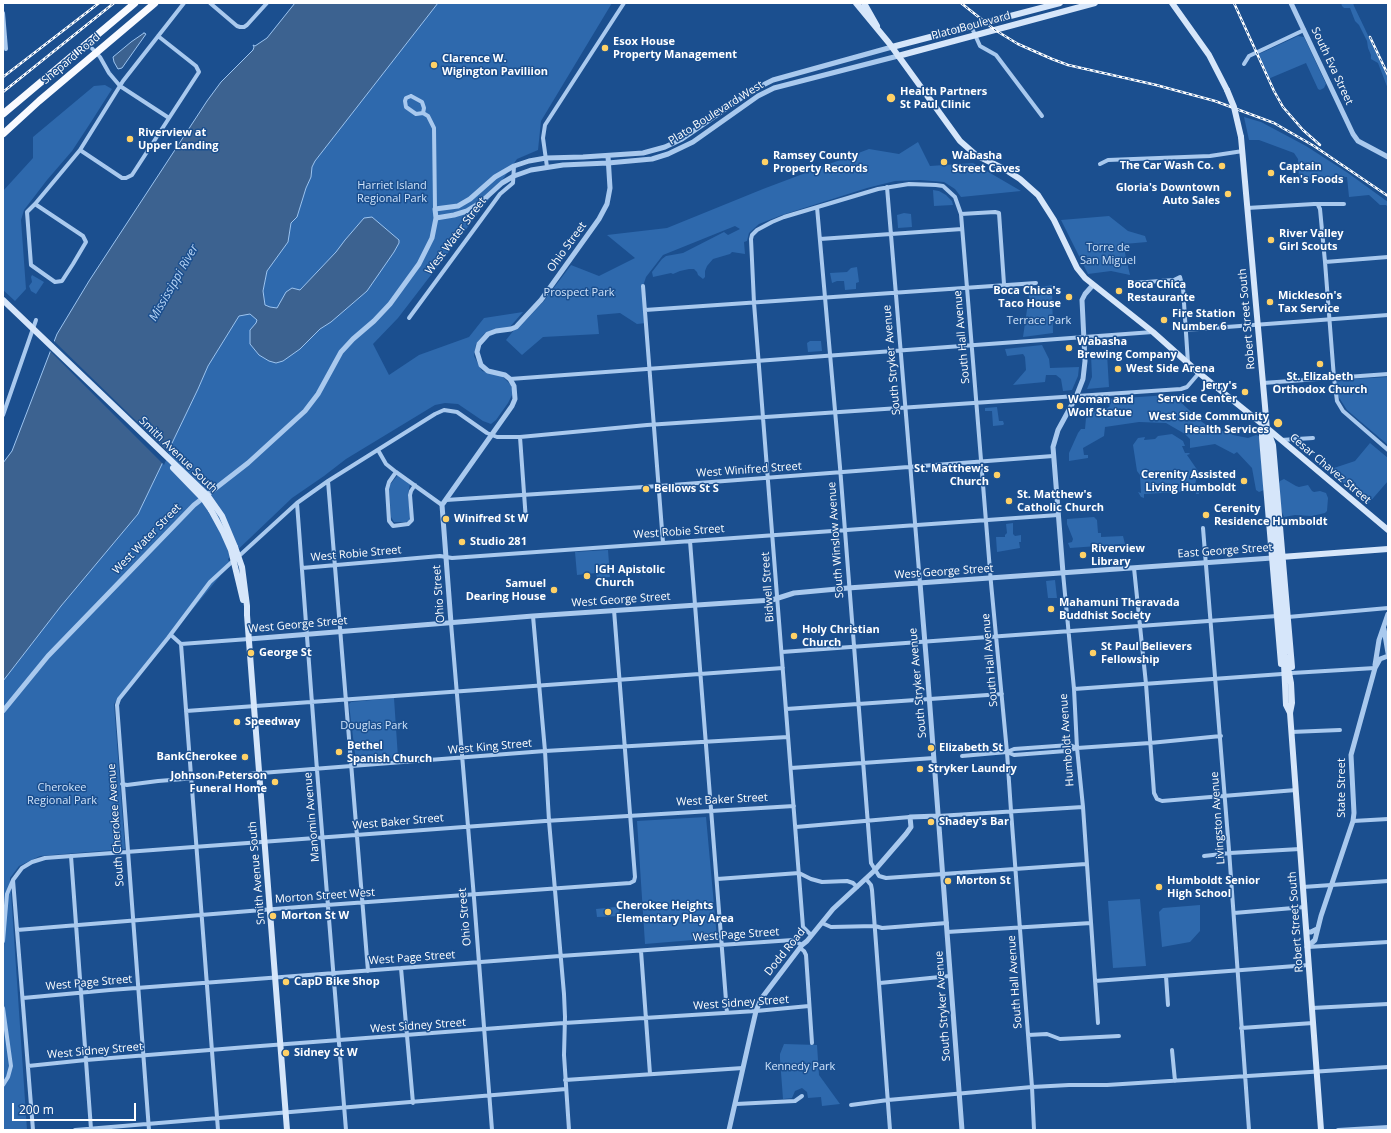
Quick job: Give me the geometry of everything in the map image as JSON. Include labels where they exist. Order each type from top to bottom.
[{"type":"highway","name":"Shepard Road","points":[[3,114],[135,3]]},
{"type":"highway","name":"Shepard Road","points":[[3,134],[96,52],[155,3]]},
{"type":"main road","points":[[856,3],[868,20],[879,30]]},
{"type":"main road","points":[[864,3],[879,30]]},
{"type":"main road","name":"Plato Boulevard","points":[[892,47],[1060,3]]},
{"type":"main road","name":"Plato Boulevard","points":[[898,56],[1093,3]]},
{"type":"main road","name":"Robert Street South","points":[[1172,3],[1209,55],[1227,90],[1234,107],[1243,151],[1285,651],[1292,705],[1290,712],[1291,732],[1321,1130]]},
{"type":"main road","name":"Cesar Chavez Street","points":[[879,30],[950,129],[964,146],[982,159],[1016,176],[1025,182],[1038,195],[1054,220],[1079,271],[1093,286],[1153,332],[1199,373],[1388,530]]},
{"type":"main road","name":"Smith Avenue South","points":[[3,300],[129,421],[204,500],[233,548],[244,581],[247,606],[287,1130]]},
{"type":"main road","points":[[1267,428],[1273,445],[1288,617],[1292,673],[1288,683]]},
{"type":"main road","points":[[1267,428],[1262,434],[1262,438],[1282,674],[1288,683]]},
{"type":"main road","name":"East George Street","points":[[1272,558],[1388,550]]},
{"type":"street","points":[[35,204],[83,236],[86,242],[82,251],[62,281],[55,282],[31,265],[26,215],[27,212],[80,150],[120,86],[184,3]]},
{"type":"street","points":[[210,3],[240,27],[247,25],[267,3]]},
{"type":"street","points":[[547,167],[543,133],[547,121],[624,3]]},
{"type":"street","name":"South Eva Street","points":[[1291,3],[1355,138],[1361,143],[1388,157]]},
{"type":"street","points":[[3,13],[6,49]]},
{"type":"street","points":[[971,26],[980,46],[996,55],[1042,116]]},
{"type":"street","points":[[1244,64],[1250,56],[1304,30]]},
{"type":"street","points":[[80,150],[122,178],[132,175],[199,72],[196,66],[158,36]]},
{"type":"street","points":[[87,43],[96,52],[108,73],[120,86],[169,118]]},
{"type":"street","name":"Plato Boulevard West","points":[[435,209],[458,206],[470,199],[495,176],[514,166],[529,161],[546,158],[643,153],[666,147],[682,139],[753,90],[773,80],[892,47]]},
{"type":"street","name":"Plato Boulevard West","points":[[436,218],[466,211],[480,203],[502,183],[514,176],[531,170],[578,164],[652,159],[676,151],[693,142],[758,96],[774,88],[898,56]]},
{"type":"street","points":[[423,113],[424,108],[422,102],[411,96],[406,98],[406,107],[416,114],[423,113],[428,116],[434,128],[435,209]]},
{"type":"street","points":[[1100,164],[1108,160],[1210,156],[1243,151]]},
{"type":"street","name":"Ohio Street","points":[[510,379],[506,375],[488,371],[481,365],[477,352],[479,344],[484,336],[488,334],[516,327],[541,300],[600,219],[609,196],[608,156]]},
{"type":"street","points":[[514,166],[514,176]]},
{"type":"street","name":"West Water Street","points":[[409,318],[500,194],[513,183],[514,176]]},
{"type":"street","name":"South Hall Avenue","points":[[887,187],[909,184],[930,184],[943,186],[955,197],[961,214],[973,345],[981,462],[1007,752],[1034,1130]]},
{"type":"street","points":[[817,207],[887,187]]},
{"type":"street","name":"South Stryker Avenue","points":[[887,187],[930,700],[962,1130]]},
{"type":"street","points":[[1247,208],[1314,204],[1344,204]]},
{"type":"street","points":[[1318,205],[1320,209],[1336,395],[1340,406],[1344,411],[1388,450]]},
{"type":"street","name":"Bidwell Street","points":[[811,935],[803,927],[750,243],[752,235],[757,230],[772,222],[817,207]]},
{"type":"street","name":"South Winslow Avenue","points":[[817,207],[840,472],[867,822],[871,864],[874,871]]},
{"type":"street","name":"West Water Street","points":[[3,711],[48,656],[194,506],[248,463],[305,411],[318,394],[342,352],[353,339],[374,321],[390,304],[419,264],[432,238],[436,218],[435,209]]},
{"type":"street","points":[[961,214],[999,213],[1004,284]]},
{"type":"street","points":[[820,239],[962,229]]},
{"type":"street","points":[[1325,262],[1388,257]]},
{"type":"street","points":[[1133,283],[1174,280],[1180,277],[1188,363]]},
{"type":"street","points":[[645,310],[1036,282]]},
{"type":"street","points":[[643,286],[663,543]]},
{"type":"street","name":"Humboldt Avenue","points":[[1093,286],[1083,298],[1084,371],[1082,383],[1056,434],[1053,447],[1053,456],[1074,689],[1077,748],[1098,1023]]},
{"type":"street","points":[[1186,330],[1388,315]]},
{"type":"street","points":[[3,415],[36,320]]},
{"type":"street","points":[[378,450],[386,464],[442,505],[514,402],[515,390],[510,379],[1153,332]]},
{"type":"street","points":[[490,435],[496,438],[520,437],[654,424],[1183,389],[1187,387],[1199,373]]},
{"type":"street","points":[[1263,383],[1388,374]]},
{"type":"street","name":"South Cherokee Avenue","points":[[149,1130],[116,706],[117,702],[171,635],[210,582],[297,503],[328,481],[435,414],[444,410],[453,410],[461,414],[490,435]]},
{"type":"street","points":[[520,437],[526,520]]},
{"type":"street","points":[[1281,440],[1312,438]]},
{"type":"street","name":"West Winifred Street","points":[[446,500],[658,486],[1053,456]]},
{"type":"street","points":[[396,472],[389,482],[387,489],[389,521],[393,526],[408,524],[412,520],[410,495],[415,485]]},
{"type":"street","points":[[328,481],[368,971]]},
{"type":"street","name":"Manomin Avenue","points":[[297,503],[306,634],[346,1130]]},
{"type":"street","name":"Ohio Street","points":[[442,505],[492,1130]]},
{"type":"street","name":"West Robie Street","points":[[302,568],[440,556],[452,558],[1058,515]]},
{"type":"street","name":"Livingston Avenue","points":[[1203,528],[1230,853],[1249,1130]]},
{"type":"street","points":[[690,541],[727,1013]]},
{"type":"street","name":"East George Street","points":[[1063,573],[1272,558]]},
{"type":"street","points":[[1134,568],[1146,684],[1154,793],[1156,799],[1162,801],[1296,790]]},
{"type":"street","name":"West George Street","points":[[181,644],[533,616],[772,600],[794,593],[1063,573]]},
{"type":"street","points":[[1288,617],[1388,608]]},
{"type":"street","points":[[614,610],[631,815]]},
{"type":"street","name":"State Street","points":[[1307,947],[1315,940],[1317,929],[1353,821],[1354,813],[1351,756],[1375,668],[1379,640],[1388,614]]},
{"type":"street","points":[[533,616],[565,1009],[565,1080],[569,1130]]},
{"type":"street","points":[[782,652],[854,648],[1277,616]]},
{"type":"street","points":[[1292,673],[1375,668],[1380,660],[1388,655],[1384,626]]},
{"type":"street","points":[[171,635],[181,644],[218,1130]]},
{"type":"street","points":[[186,711],[783,668]]},
{"type":"street","points":[[1074,689],[1282,674]]},
{"type":"street","points":[[786,710],[1002,694]]},
{"type":"street","points":[[1291,732],[1340,730]]},
{"type":"street","points":[[962,756],[1007,752],[1014,749],[1070,745],[1077,748],[1221,736]]},
{"type":"street","name":"West King Street","points":[[122,784],[127,785],[545,751],[788,737]]},
{"type":"street","points":[[791,768],[934,758]]},
{"type":"street","name":"West Baker Street","points":[[13,880],[22,868],[32,862],[45,858],[468,826],[794,806]]},
{"type":"street","points":[[796,827],[867,822],[910,817],[1082,807]]},
{"type":"street","name":"Morton Street West","points":[[18,930],[270,909],[630,883],[634,881],[635,877],[631,815]]},
{"type":"street","name":"Dodd Road","points":[[729,1130],[756,1011],[761,999],[801,947],[833,909],[874,871],[911,826],[910,817]]},
{"type":"street","points":[[1353,821],[1388,819]]},
{"type":"street","points":[[1204,856],[1300,849]]},
{"type":"street","points":[[71,856],[91,1129]]},
{"type":"street","points":[[874,871],[879,876],[886,878],[1086,864]]},
{"type":"street","points":[[717,879],[799,873],[811,879],[822,882],[848,881],[854,883],[857,887]]},
{"type":"street","points":[[866,879],[871,885],[872,890],[890,1130]]},
{"type":"street","points":[[13,880],[33,1130]]},
{"type":"street","points":[[3,941],[6,894],[13,880]]},
{"type":"street","points":[[1303,887],[1388,881]]},
{"type":"street","points":[[1234,912],[1305,907]]},
{"type":"street","points":[[822,923],[831,928],[875,926],[882,928],[947,923]]},
{"type":"street","points":[[947,932],[1091,923]]},
{"type":"street","points":[[1306,932],[1312,932],[1317,929]]},
{"type":"street","name":"West Page Street","points":[[23,998],[207,982],[793,940],[801,947]]},
{"type":"street","points":[[1307,947],[1388,942]]},
{"type":"street","points":[[801,947],[806,955],[812,1042]]},
{"type":"street","points":[[641,950],[650,1074]]},
{"type":"street","points":[[1095,981],[1309,965]]},
{"type":"street","points":[[401,968],[413,1103]]},
{"type":"street","points":[[880,983],[950,976]]},
{"type":"street","points":[[1166,976],[1168,1004]]},
{"type":"street","points":[[1312,1008],[1388,1004]]},
{"type":"street","name":"West Sidney Street","points":[[28,1066],[212,1050],[809,1006]]},
{"type":"street","points":[[3,1008],[11,1066],[8,1077],[3,1085]]},
{"type":"street","points":[[1241,1028],[1313,1023]]},
{"type":"street","points":[[1028,1035],[1047,1034],[1060,1038],[1119,1036]]},
{"type":"street","points":[[1172,1050],[1175,1081]]},
{"type":"street","points":[[851,1105],[959,1093],[1069,1084],[1107,1085],[1388,1067]]},
{"type":"street","points":[[565,1080],[743,1068]]},
{"type":"street","points":[[75,1130],[413,1103],[566,1089]]},
{"type":"street","points":[[736,1104],[795,1101],[802,1096]]},
{"type":"street","points":[[1338,1130],[1388,1127]]},
{"type":"green space","points":[[438,3],[612,3],[541,121],[538,150],[517,159],[487,202],[398,318],[373,344],[389,375],[419,355],[469,337],[484,318],[523,312],[509,328],[494,330],[484,334],[476,344],[474,356],[482,371],[502,376],[511,385],[513,393],[496,420],[491,424],[483,421],[458,404],[445,403],[435,405],[346,459],[292,498],[228,559],[230,564],[114,704],[125,849],[40,856],[19,866],[10,878],[27,1130],[3,1130],[3,681],[61,606],[138,514],[208,366],[239,316],[263,291],[267,271],[289,232],[291,223],[297,217],[315,161]]},
{"type":"green space","points":[[1341,3],[1353,3],[1388,78],[1388,89],[1378,63],[1371,59],[1367,41],[1359,25],[1355,21],[1350,8],[1344,8]]},
{"type":"green space","points":[[1298,36],[1304,37],[1326,84],[1324,88],[1320,90],[1318,89],[1306,63],[1268,79],[1257,55]]},
{"type":"green space","points":[[105,85],[112,89],[91,122],[72,151],[24,210],[21,220],[26,289],[15,301],[3,290],[3,191],[33,158],[33,137],[94,86]]},
{"type":"green space","points":[[1244,117],[1261,122],[1306,146],[1348,173],[1388,202],[1388,207],[1386,205],[1380,205],[1369,195],[1349,197],[1347,177],[1299,180],[1298,159],[1294,153],[1259,140],[1249,140]]},
{"type":"green space","name":"Prospect Park","points":[[918,142],[930,166],[973,163],[1021,191],[961,197],[955,189],[944,182],[920,180],[895,181],[867,188],[782,215],[759,224],[749,233],[747,241],[744,242],[745,254],[732,252],[713,259],[707,266],[705,277],[703,279],[694,269],[653,277],[652,272],[666,256],[683,253],[724,232],[728,235],[740,229],[735,226],[663,255],[646,277],[643,286],[646,323],[637,324],[620,313],[597,315],[599,334],[543,337],[522,355],[506,340],[514,330],[544,301],[571,265],[599,276],[635,258],[607,235],[667,228],[763,189],[869,149],[899,154]]},
{"type":"green space","points":[[933,190],[939,191],[946,195],[952,201],[953,205],[934,206]]},
{"type":"green space","points":[[904,213],[911,214],[912,227],[898,228],[897,215]]},
{"type":"green space","name":"Torre de San Miguel","points":[[1109,216],[1128,231],[1145,236],[1147,242],[1124,244],[1130,275],[1111,271],[1088,274],[1061,220]]},
{"type":"green space","points":[[857,267],[859,282],[856,283],[856,289],[845,290],[844,281],[832,283],[830,273],[847,272],[851,268]]},
{"type":"green space","points":[[32,275],[44,282],[36,294],[31,291],[29,286],[32,282]]},
{"type":"green space","name":"Terrace Park","points":[[1052,285],[1053,333],[1023,337],[1030,289]]},
{"type":"green space","points":[[810,341],[821,341],[822,351],[808,352],[807,343]]},
{"type":"green space","points":[[1042,345],[1049,359],[1050,368],[1079,367],[1078,376],[1072,390],[1063,391],[1061,379],[1056,375],[1046,375],[1045,382],[1013,385],[1026,370],[1025,357],[1023,354],[1007,356],[1005,349]]},
{"type":"green space","points":[[1107,354],[1109,387],[1087,389],[1092,377],[1091,355]]},
{"type":"green space","points":[[1388,377],[1388,445],[1347,410],[1338,396],[1337,380]]},
{"type":"green space","points":[[1168,395],[1174,396],[1208,426],[1233,435],[1248,438],[1256,435],[1259,436],[1264,490],[1259,492],[1256,490],[1252,468],[1237,452],[1234,454],[1215,444],[1190,448],[1190,439],[1185,434],[1166,423],[1139,422],[1105,427],[1104,436],[1083,448],[1084,455],[1088,455],[1088,458],[1069,461],[1069,453],[1078,433],[1081,429],[1085,429],[1086,418],[1092,412],[1106,409],[1110,406],[1105,400]]},
{"type":"green space","points":[[997,407],[999,421],[1003,421],[1004,424],[993,426],[992,411],[985,411],[985,408]]},
{"type":"green space","points":[[1172,434],[1183,441],[1185,446],[1182,446],[1185,453],[1190,454],[1187,455],[1198,471],[1195,485],[1198,488],[1199,494],[1196,494],[1196,491],[1144,494],[1144,498],[1141,497],[1138,492],[1141,493],[1140,475],[1137,471],[1133,445],[1138,438],[1145,437],[1144,440],[1155,439],[1158,436]]},
{"type":"green space","points":[[1370,443],[1388,458],[1388,481],[1368,504],[1328,470],[1355,461]]},
{"type":"green space","points":[[397,476],[410,484],[408,494],[410,517],[409,521],[406,522],[394,522],[391,517],[389,486]]},
{"type":"green space","points":[[1284,479],[1299,487],[1308,485],[1314,492],[1320,491],[1326,493],[1328,498],[1327,511],[1325,513],[1312,516],[1295,515],[1284,517],[1281,510],[1279,484],[1280,481]]},
{"type":"green space","points":[[1094,517],[1097,520],[1098,533],[1101,533],[1101,537],[1123,536],[1125,544],[1070,548],[1068,543],[1072,542],[1073,539],[1067,524],[1067,519]]},
{"type":"green space","points":[[1013,523],[1013,534],[1015,536],[1021,535],[1021,542],[1019,542],[1020,548],[997,552],[996,537],[1005,537],[1007,533],[1006,524]]},
{"type":"green space","points":[[608,550],[610,577],[597,578],[596,573],[577,575],[575,552]]},
{"type":"green space","points":[[1055,580],[1057,598],[1048,598],[1046,581]]},
{"type":"green space","name":"Douglas Park","points":[[394,698],[398,758],[356,762],[349,704],[351,702]]},
{"type":"green space","points":[[706,817],[717,938],[645,944],[637,821]]},
{"type":"green space","points":[[1140,899],[1146,966],[1113,968],[1108,901]]},
{"type":"green space","points":[[1200,905],[1200,931],[1190,942],[1162,947],[1159,912],[1163,908]]},
{"type":"green space","name":"Cherokee Heights Elementary Play Area","points":[[619,908],[619,914],[621,916],[597,917],[596,909]]},
{"type":"green space","name":"Kennedy Park","points":[[784,1044],[817,1045],[819,1075],[840,1104],[822,1106],[821,1097],[808,1098],[807,1092],[802,1088],[795,1091],[792,1098],[783,1099],[780,1054]]},
{"type":"water","name":"Mississippi River","points":[[295,3],[438,3],[315,161],[297,217],[291,223],[288,242],[267,271],[263,291],[265,305],[277,308],[286,292],[292,288],[300,290],[336,252],[364,218],[372,217],[399,240],[399,243],[367,291],[331,322],[320,329],[300,349],[283,361],[276,363],[259,355],[250,344],[250,330],[257,320],[250,314],[239,316],[208,366],[138,514],[61,606],[3,681],[3,463],[12,451],[57,334],[89,281],[207,101],[221,82],[253,50],[253,45],[255,46],[267,38]]},
{"type":"water","points":[[144,33],[146,34],[122,68],[118,69],[113,57]]},
{"type":"pier","points":[[53,340],[169,453],[164,465],[49,350]]},
{"type":"railway","points":[[3,77],[99,3]]},
{"type":"railway","points":[[3,92],[114,3]]},
{"type":"railway","points":[[961,3],[995,30],[1018,44],[1052,59],[1068,65],[1156,85],[1215,101],[1274,123],[1314,146],[1388,196]]},
{"type":"railway","points":[[1234,3],[1274,91],[1283,107],[1303,130],[1320,145]]},
{"type":"railway","points":[[1370,37],[1388,75]]},
{"type":"place","name":"Esox House Property Management","points":[[605,48]]},
{"type":"place","name":"Clarence W. Wigington Paviliion","points":[[434,65]]},
{"type":"place","name":"Health Partners St Paul Clinic","points":[[891,98]]},
{"type":"place","name":"Riverview at Upper Landing","points":[[130,139]]},
{"type":"place","name":"Ramsey County Property Records","points":[[765,162]]},
{"type":"place","name":"Wabasha Street Caves","points":[[944,162]]},
{"type":"place","name":"The Car Wash Co.","points":[[1222,166]]},
{"type":"place","name":"Captain Ken's Foods","points":[[1271,173]]},
{"type":"place","name":"Gloria's Downtown Auto Sales","points":[[1228,194]]},
{"type":"place","name":"River Valley Girl Scouts","points":[[1271,240]]},
{"type":"place","name":"Boca Chica Restaurante","points":[[1119,291]]},
{"type":"place","name":"Boca Chica's Taco House","points":[[1069,297]]},
{"type":"place","name":"Mickleson's Tax Service","points":[[1270,302]]},
{"type":"place","name":"Fire Station Number 6","points":[[1164,320]]},
{"type":"place","name":"Wabasha Brewing Company","points":[[1069,348]]},
{"type":"place","name":"St. Elizabeth Orthodox Church","points":[[1320,364]]},
{"type":"place","name":"West Side Arena","points":[[1118,369]]},
{"type":"place","name":"Jerry's Service Center","points":[[1245,392]]},
{"type":"place","name":"Woman and Wolf Statue","points":[[1060,406]]},
{"type":"place","name":"West Side Community Health Services","points":[[1278,423]]},
{"type":"place","name":"St. Matthew's Church","points":[[997,475]]},
{"type":"place","name":"Cerenity Assisted Living Humboldt","points":[[1244,481]]},
{"type":"place","name":"Bellows St S","points":[[646,489]]},
{"type":"place","name":"St. Matthew's Catholic Church","points":[[1009,501]]},
{"type":"place","name":"Cerenity Residence Humboldt","points":[[1206,515]]},
{"type":"place","name":"Winifred St W","points":[[446,519]]},
{"type":"place","name":"Studio 281","points":[[462,542]]},
{"type":"place","name":"Riverview Library","points":[[1083,555]]},
{"type":"place","name":"IGH Apistolic Church","points":[[587,576]]},
{"type":"place","name":"Samuel Dearing House","points":[[554,590]]},
{"type":"place","name":"Mahamuni Theravada Buddhist Society","points":[[1051,609]]},
{"type":"place","name":"Holy Christian Church","points":[[794,636]]},
{"type":"place","name":"George St","points":[[251,653]]},
{"type":"place","name":"St Paul Believers Fellowship","points":[[1093,653]]},
{"type":"place","name":"Speedway","points":[[237,722]]},
{"type":"place","name":"Elizabeth St","points":[[931,748]]},
{"type":"place","name":"Bethel Spanish Church","points":[[339,752]]},
{"type":"place","name":"BankCherokee","points":[[245,757]]},
{"type":"place","name":"Stryker Laundry","points":[[920,769]]},
{"type":"place","name":"Johnson Peterson Funeral Home","points":[[275,782]]},
{"type":"place","name":"Shadey's Bar","points":[[931,822]]},
{"type":"place","name":"Morton St","points":[[948,881]]},
{"type":"place","name":"Humboldt Senior High School","points":[[1159,887]]},
{"type":"place","name":"Cherokee Heights Elementary Play Area","points":[[608,912]]},
{"type":"place","name":"Morton St W","points":[[273,916]]},
{"type":"place","name":"CapD Bike Shop","points":[[286,982]]},
{"type":"place","name":"Sidney St W","points":[[286,1053]]},
{"type":"park label","name":"Harriet Island Regional Park","points":[[392,192]]},
{"type":"park label","name":"Cherokee Regional Park","points":[[62,794]]}]
